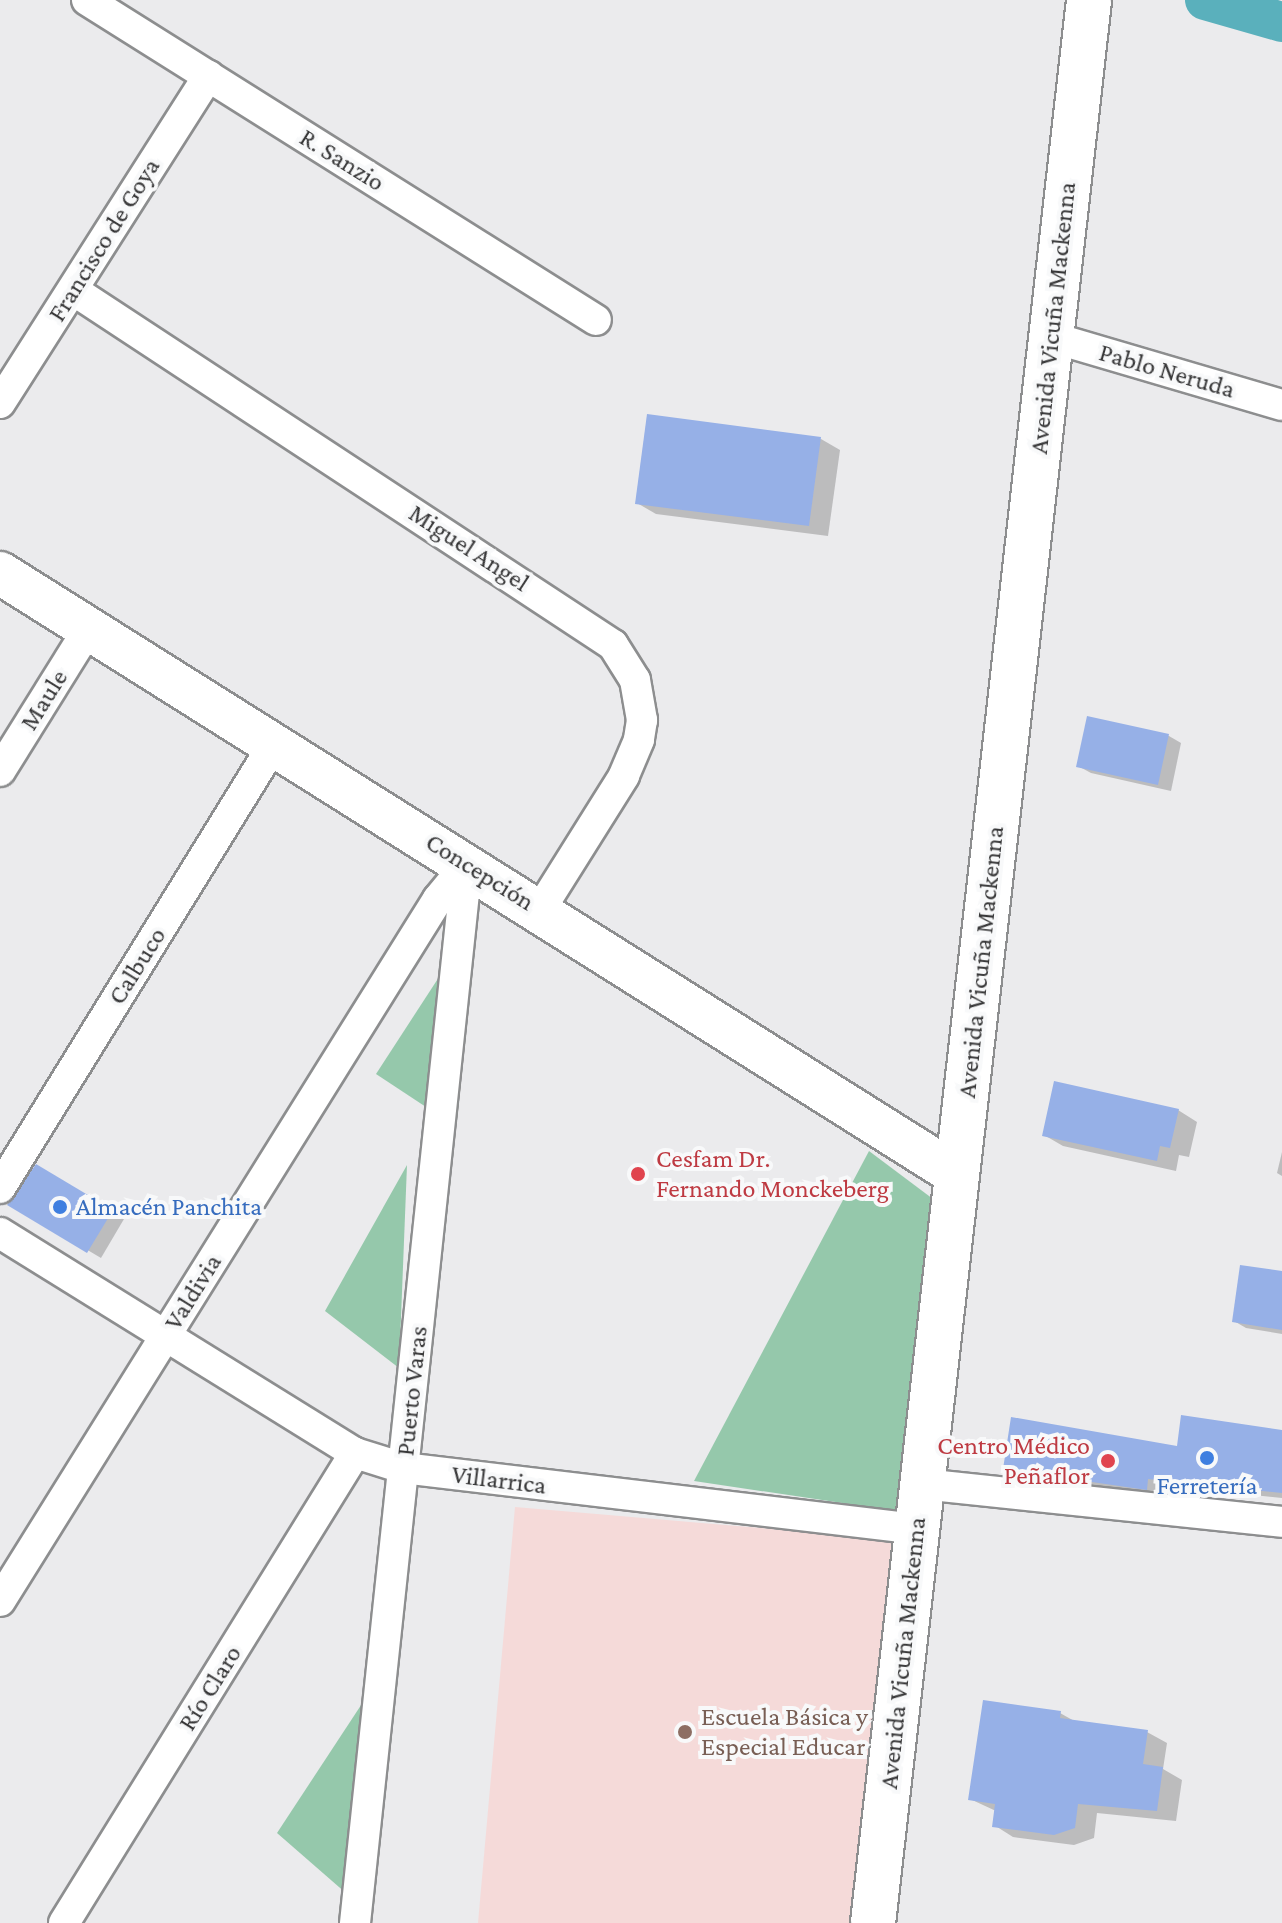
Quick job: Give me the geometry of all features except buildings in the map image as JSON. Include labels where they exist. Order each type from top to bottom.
[{"type":"main road","name":"Avenida Vicuña Mackenna","points":[[873,1923],[1089,4]]},
{"type":"street","name":"R. Sanzio","points":[[87,0],[596,320]]},
{"type":"street","name":"Francisco de Goya","points":[[0,403],[208,76]]},
{"type":"street","name":"Miguel Angel","points":[[73,290],[597,631],[619,653],[635,680],[640,700],[639,740],[624,776],[540,910]]},
{"type":"street","name":"Pablo Neruda","points":[[1051,337],[1282,405]]},
{"type":"street","name":"Concepción","points":[[0,573],[957,1175]]},
{"type":"street","name":"Maule","points":[[0,771],[89,628]]},
{"type":"street","name":"Calbuco","points":[[0,1188],[274,744]]},
{"type":"street","name":"Valdivia","points":[[0,1601],[438,899],[467,864]]},
{"type":"street","name":"Puerto Varas","points":[[354,1921],[467,864]]},
{"type":"street","name":"Villarrica","points":[[0,1233],[355,1453],[403,1468],[917,1529]]},
{"type":"street","name":"Río Claro","points":[[64,1923],[355,1453]]},
{"type":"street","points":[[922,1484],[1282,1522]]},
{"type":"shaded area","name":"Escuela Básica y Especial Educar","points":[[515,1507],[900,1540],[850,1923],[478,1923]]},
{"type":"green space","points":[[441,974],[426,1107],[376,1074]]},
{"type":"green space","points":[[869,1151],[949,1211],[916,1514],[694,1481]]},
{"type":"green space","points":[[407,1165],[399,1368],[325,1311]]},
{"type":"green space","points":[[369,1693],[347,1894],[277,1833]]},
{"type":"waterway","points":[[1205,0],[1282,22]]},
{"type":"place","name":"Cesfam Dr. Fernando Monckeberg","points":[[638,1174]]},
{"type":"place","name":"Almacén Panchita","points":[[60,1207]]},
{"type":"place","name":"Ferretería","points":[[1207,1458]]},
{"type":"place","name":"Centro Médico Peñaflor","points":[[1108,1461]]},
{"type":"place","name":"Escuela Básica y Especial Educar","points":[[685,1732]]}]
